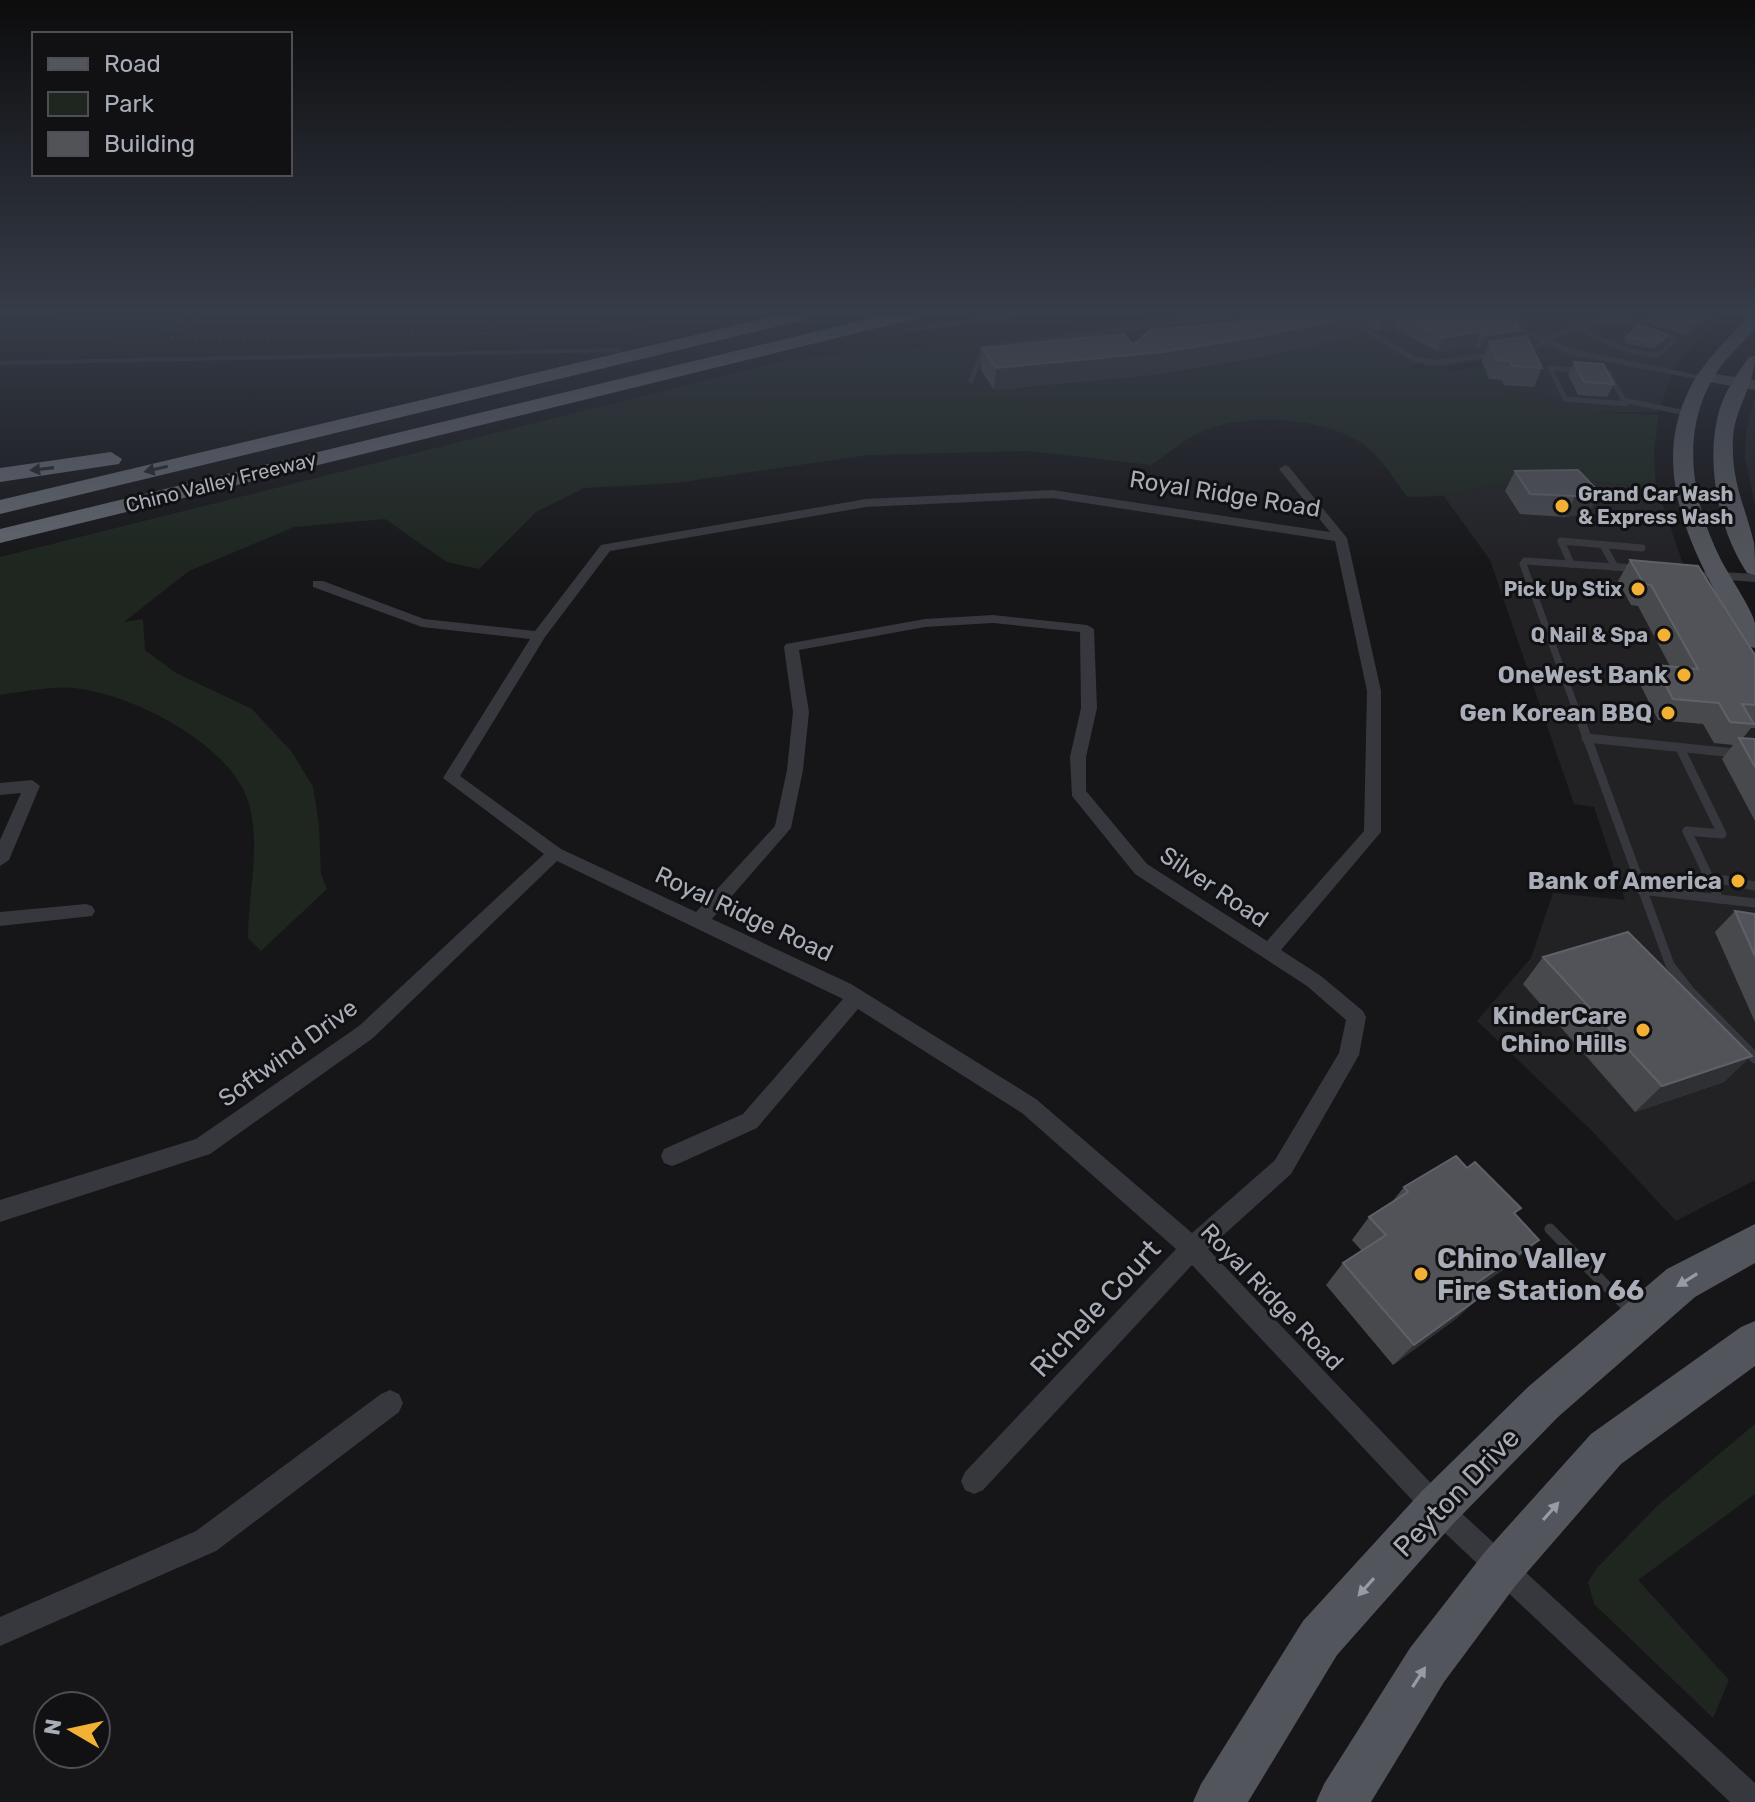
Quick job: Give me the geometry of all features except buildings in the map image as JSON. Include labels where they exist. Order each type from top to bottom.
[{"type":"highway","name":"Chino Valley Freeway","points":[[0,507],[451,399]]},
{"type":"highway","name":"Chino Valley Freeway","points":[[0,538],[562,399]]},
{"type":"highway","points":[[0,475],[97,462],[287,426],[341,425]]},
{"type":"main road","points":[[1692,399],[1686,413],[1682,448],[1686,487],[1694,519],[1717,576],[1755,641]]},
{"type":"main road","points":[[1739,399],[1725,426],[1723,465],[1734,521],[1755,568]]},
{"type":"main road","name":"Peyton Drive","points":[[1219,1802],[1320,1638],[1437,1508],[1543,1402],[1681,1283],[1755,1242]]},
{"type":"main road","points":[[1342,1802],[1427,1665],[1500,1569],[1606,1449],[1755,1341]]},
{"type":"street","points":[[1268,952],[1372,832],[1374,691],[1341,538],[1285,469]]},
{"type":"street","name":"Royal Ridge Road","points":[[1341,538],[1052,494],[866,503],[606,548],[539,636],[451,778],[555,853],[856,998],[1029,1106],[1192,1248],[1437,1508],[1753,1802]]},
{"type":"street","points":[[1615,567],[1658,571]]},
{"type":"street","points":[[1686,573],[1755,578]]},
{"type":"street","points":[[318,584],[422,623],[539,636]]},
{"type":"street","name":"Silver Road","points":[[699,921],[783,828],[795,770],[801,712],[791,647],[925,623],[993,619],[1087,629],[1089,708],[1078,757],[1078,792],[1141,869],[1314,981],[1356,1017]]},
{"type":"street","points":[[0,789],[32,786],[0,860]]},
{"type":"street","name":"Softwind Drive","points":[[0,1211],[202,1147],[366,1032],[555,853]]},
{"type":"street","points":[[0,919],[86,911]]},
{"type":"street","points":[[672,1156],[750,1121],[856,998]]},
{"type":"street","name":"Richele Court","points":[[974,1481],[1192,1248],[1283,1167],[1349,1055],[1356,1017]]},
{"type":"street","points":[[0,1632],[206,1541],[390,1403]]},
{"type":"lane","points":[[1566,399],[1626,404],[1623,400]]},
{"type":"lane","points":[[1623,400],[1686,413]]},
{"type":"lane","points":[[1571,564],[1561,541],[1642,548]]},
{"type":"lane","points":[[1603,545],[1615,567]]},
{"type":"lane","points":[[1615,567],[1525,561],[1523,564],[1670,965],[1680,981],[1755,1058]]},
{"type":"lane","points":[[1586,738],[1755,755]]},
{"type":"lane","points":[[1680,748],[1722,834],[1687,831],[1719,899]]},
{"type":"lane","points":[[1709,877],[1755,886]]},
{"type":"lane","points":[[1641,890],[1755,903]]},
{"type":"lane","points":[[1550,1229],[1639,1319]]},
{"type":"shaded area","points":[[1547,399],[1663,399],[1658,412],[1571,412],[1548,403],[1553,401]]},
{"type":"shaded area","points":[[1755,399],[1755,505],[1745,458],[1746,434]]},
{"type":"shaded area","points":[[1581,481],[1657,488],[1686,573],[1755,688],[1755,1180],[1676,1221],[1592,1131],[1477,1021],[1531,958],[1553,893],[1625,900],[1594,807],[1574,804],[1490,560],[1443,495],[1475,490],[1485,485]]},
{"type":"green space","points":[[631,399],[1547,399],[1553,400],[1549,403],[1571,411],[1658,415],[1654,452],[1656,488],[1583,481],[1485,485],[1457,494],[1407,497],[1377,456],[1353,438],[1318,425],[1253,420],[1232,422],[1197,434],[1151,465],[1030,451],[869,455],[676,483],[584,488],[536,512],[479,569],[447,562],[385,519],[294,527],[189,571],[124,622],[143,619],[145,650],[176,673],[252,709],[292,752],[313,787],[319,825],[321,874],[327,889],[261,951],[248,938],[254,854],[249,804],[239,782],[223,762],[202,743],[150,711],[97,692],[55,688],[0,695],[0,557]]},
{"type":"green space","points":[[1755,1424],[1755,1494],[1638,1580],[1729,1680],[1713,1718],[1594,1604],[1588,1582],[1597,1568],[1657,1506]]},
{"type":"place","name":"Grand Car Wash & Express Wash","points":[[1562,506]]},
{"type":"place","name":"Pick Up Stix","points":[[1638,589]]},
{"type":"place","name":"Q Nail & Spa","points":[[1664,635]]},
{"type":"place","name":"OneWest Bank","points":[[1684,675]]},
{"type":"place","name":"Gen Korean BBQ","points":[[1668,713]]},
{"type":"place","name":"Bank of America","points":[[1738,881]]},
{"type":"place","name":"KinderCare Chino Hills","points":[[1643,1030]]},
{"type":"place","name":"Chino Valley Fire Station 66","points":[[1421,1274]]}]
